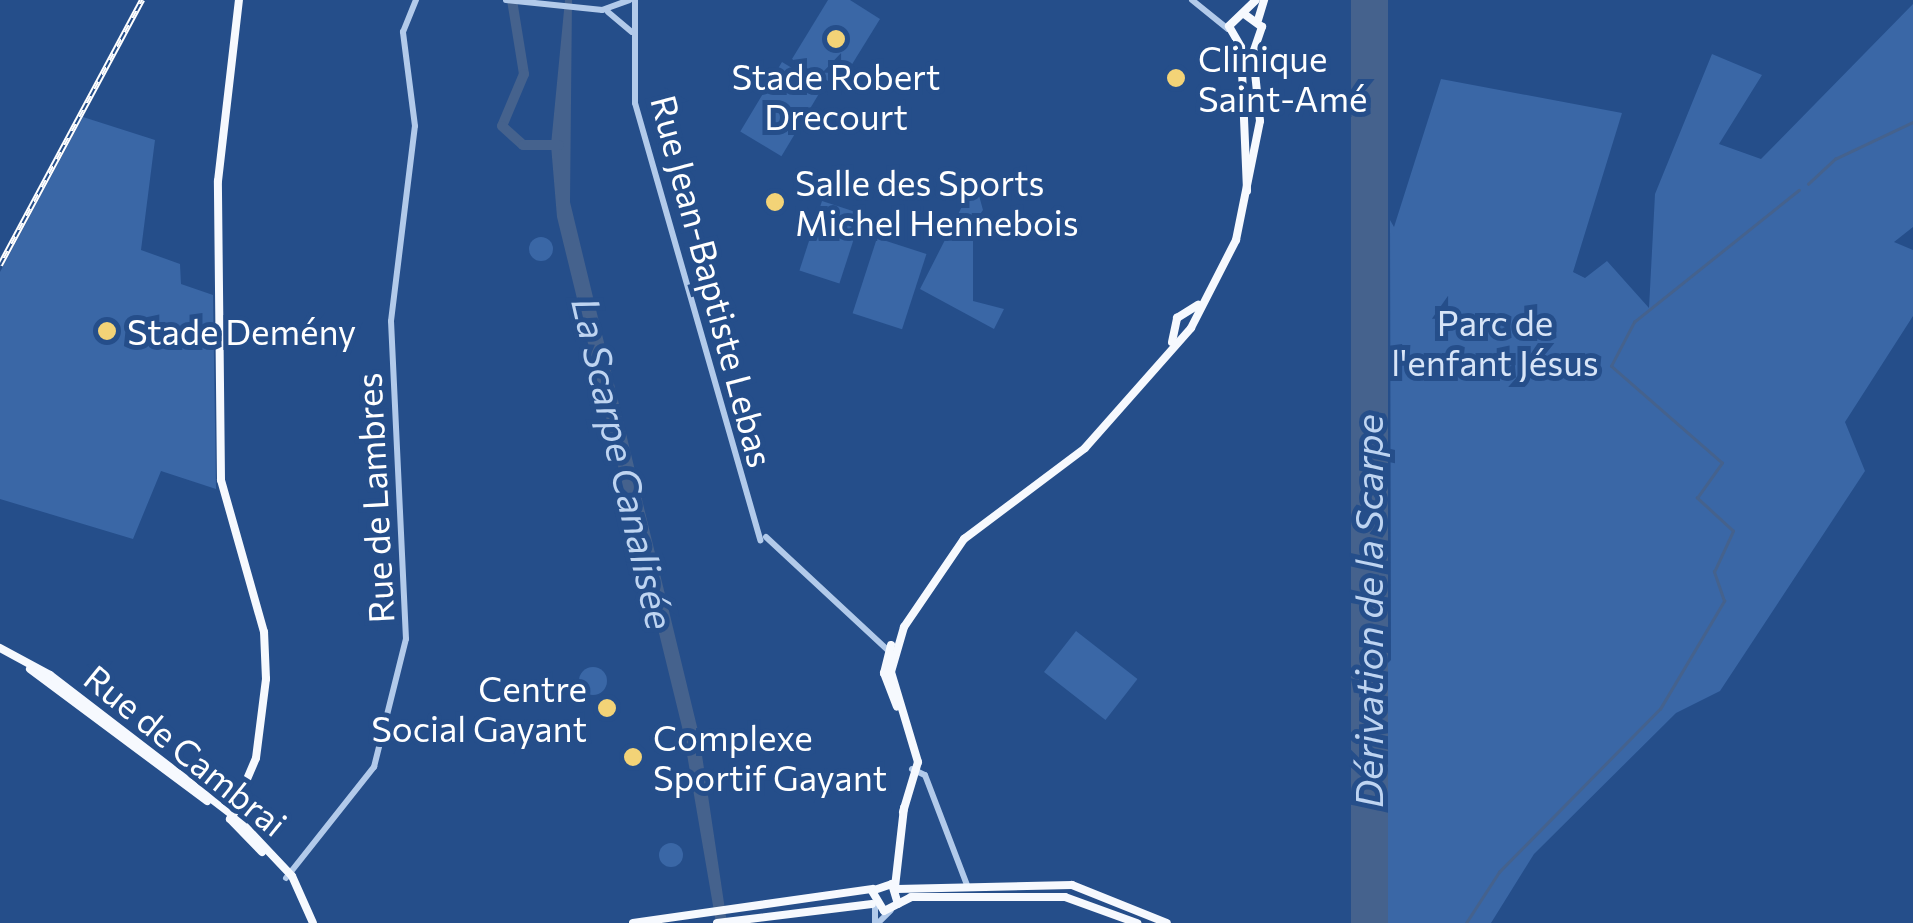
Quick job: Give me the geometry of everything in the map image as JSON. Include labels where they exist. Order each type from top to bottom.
[{"type":"main road","points":[[232,817],[257,753],[266,644],[222,491],[218,174],[240,0]]},
{"type":"main road","points":[[1160,360],[1183,314],[1207,292],[1248,189],[1240,47],[1228,28],[1256,0]]},
{"type":"main road","points":[[874,905],[876,886],[894,850],[915,768],[890,652],[967,536],[1090,444],[1187,332],[1236,240],[1254,180],[1255,44],[1264,0]]},
{"type":"main road","points":[[1240,15],[1258,20]]},
{"type":"main road","points":[[1240,47],[1255,44]]},
{"type":"main road","points":[[1183,314],[1193,320]]},
{"type":"main road","points":[[1176,327],[1187,332]]},
{"type":"main road","name":"Rue de Cambrai","points":[[0,650],[50,675],[232,817],[288,876],[313,921]]},
{"type":"main road","points":[[894,850],[895,907]]},
{"type":"main road","points":[[633,923],[876,886],[967,885],[1077,886],[1167,923]]},
{"type":"main road","points":[[717,923],[874,905],[1074,898],[1137,923]]},
{"type":"street","name":"Rue de Lambres","points":[[288,876],[374,767],[404,652],[409,591],[391,322],[415,126],[403,32],[416,0]]},
{"type":"street","points":[[507,0],[520,5],[602,10],[630,5]]},
{"type":"street","points":[[1192,0],[1228,28]]},
{"type":"street","points":[[622,19],[630,5]]},
{"type":"street","points":[[622,19],[630,5]]},
{"type":"street","name":"Rue Jean-Baptiste Lebas","points":[[630,5],[635,103],[763,535],[890,652]]},
{"type":"street","points":[[1202,6],[1240,15]]},
{"type":"street","points":[[602,10],[622,19]]},
{"type":"street","name":"Rue Jean-Baptiste Lebas","points":[[622,19],[634,39]]},
{"type":"street","points":[[915,768],[967,885]]},
{"type":"street","points":[[874,905],[876,923]]},
{"type":"street","points":[[876,923],[895,907]]},
{"type":"street","points":[[698,923],[705,912]]},
{"type":"green space","name":"Stade Robert Drecourt","points":[[828,0],[850,0],[880,19],[838,87],[792,59]]},
{"type":"green space","name":"Parc de l'enfant Jésus","points":[[1913,4],[1913,227],[1894,242],[1913,250],[1913,316],[1845,422],[1865,471],[1720,691],[1676,713],[1534,854],[1491,923],[1355,923],[1356,695],[1391,660],[1390,220],[1394,227],[1441,79],[1622,113],[1573,272],[1585,278],[1607,261],[1649,308],[1655,194],[1712,54],[1762,75],[1719,144],[1761,159]]},
{"type":"green space","points":[[782,62],[823,87],[781,156],[740,131]]},
{"type":"green space","name":"Stade Demény","points":[[83,117],[155,140],[141,250],[180,264],[181,284],[213,295],[216,489],[161,471],[133,539],[0,499],[0,272]]},
{"type":"green space","points":[[975,181],[983,210],[973,224],[973,301],[1004,309],[994,329],[920,289]]},
{"type":"green space","points":[[822,201],[862,214],[839,283],[799,270]]},
{"type":"green space","points":[[541,237],[553,249],[541,261],[529,249]]},
{"type":"green space","points":[[877,238],[926,254],[902,329],[853,313]]},
{"type":"green space","points":[[1076,631],[1137,679],[1105,720],[1044,672]]},
{"type":"green space","points":[[593,667],[603,671],[607,681],[603,691],[593,695],[583,691],[579,681],[583,671]]},
{"type":"green space","points":[[671,843],[683,855],[671,867],[659,855]]},
{"type":"water","name":"La Scarpe Canalisée","points":[[565,0],[572,0],[570,202],[699,735],[727,923],[716,923],[683,731],[557,217],[551,145]]},
{"type":"water","name":"Dérivation de la Scarpe","points":[[1351,0],[1388,0],[1388,923],[1351,923]]},
{"type":"waterway","points":[[512,0],[524,74],[502,126],[523,145],[559,145]]},
{"type":"waterway","points":[[1808,184],[1835,159],[1913,122]]},
{"type":"waterway","points":[[1466,923],[1499,872],[1660,709],[1724,601],[1714,572],[1733,531],[1697,498],[1722,463],[1611,366],[1634,322],[1799,190]]},
{"type":"railway","points":[[0,265],[142,0]]},
{"type":"place","name":"Stade Robert Drecourt","points":[[836,39]]},
{"type":"place","name":"Clinique Saint-Amé","points":[[1176,78]]},
{"type":"place","name":"Salle des Sports Michel Hennebois","points":[[775,202]]},
{"type":"place","name":"Stade Demény","points":[[107,331]]},
{"type":"place","name":"Centre Social Gayant","points":[[607,708]]},
{"type":"place","name":"Complexe Sportif Gayant","points":[[633,757]]}]
